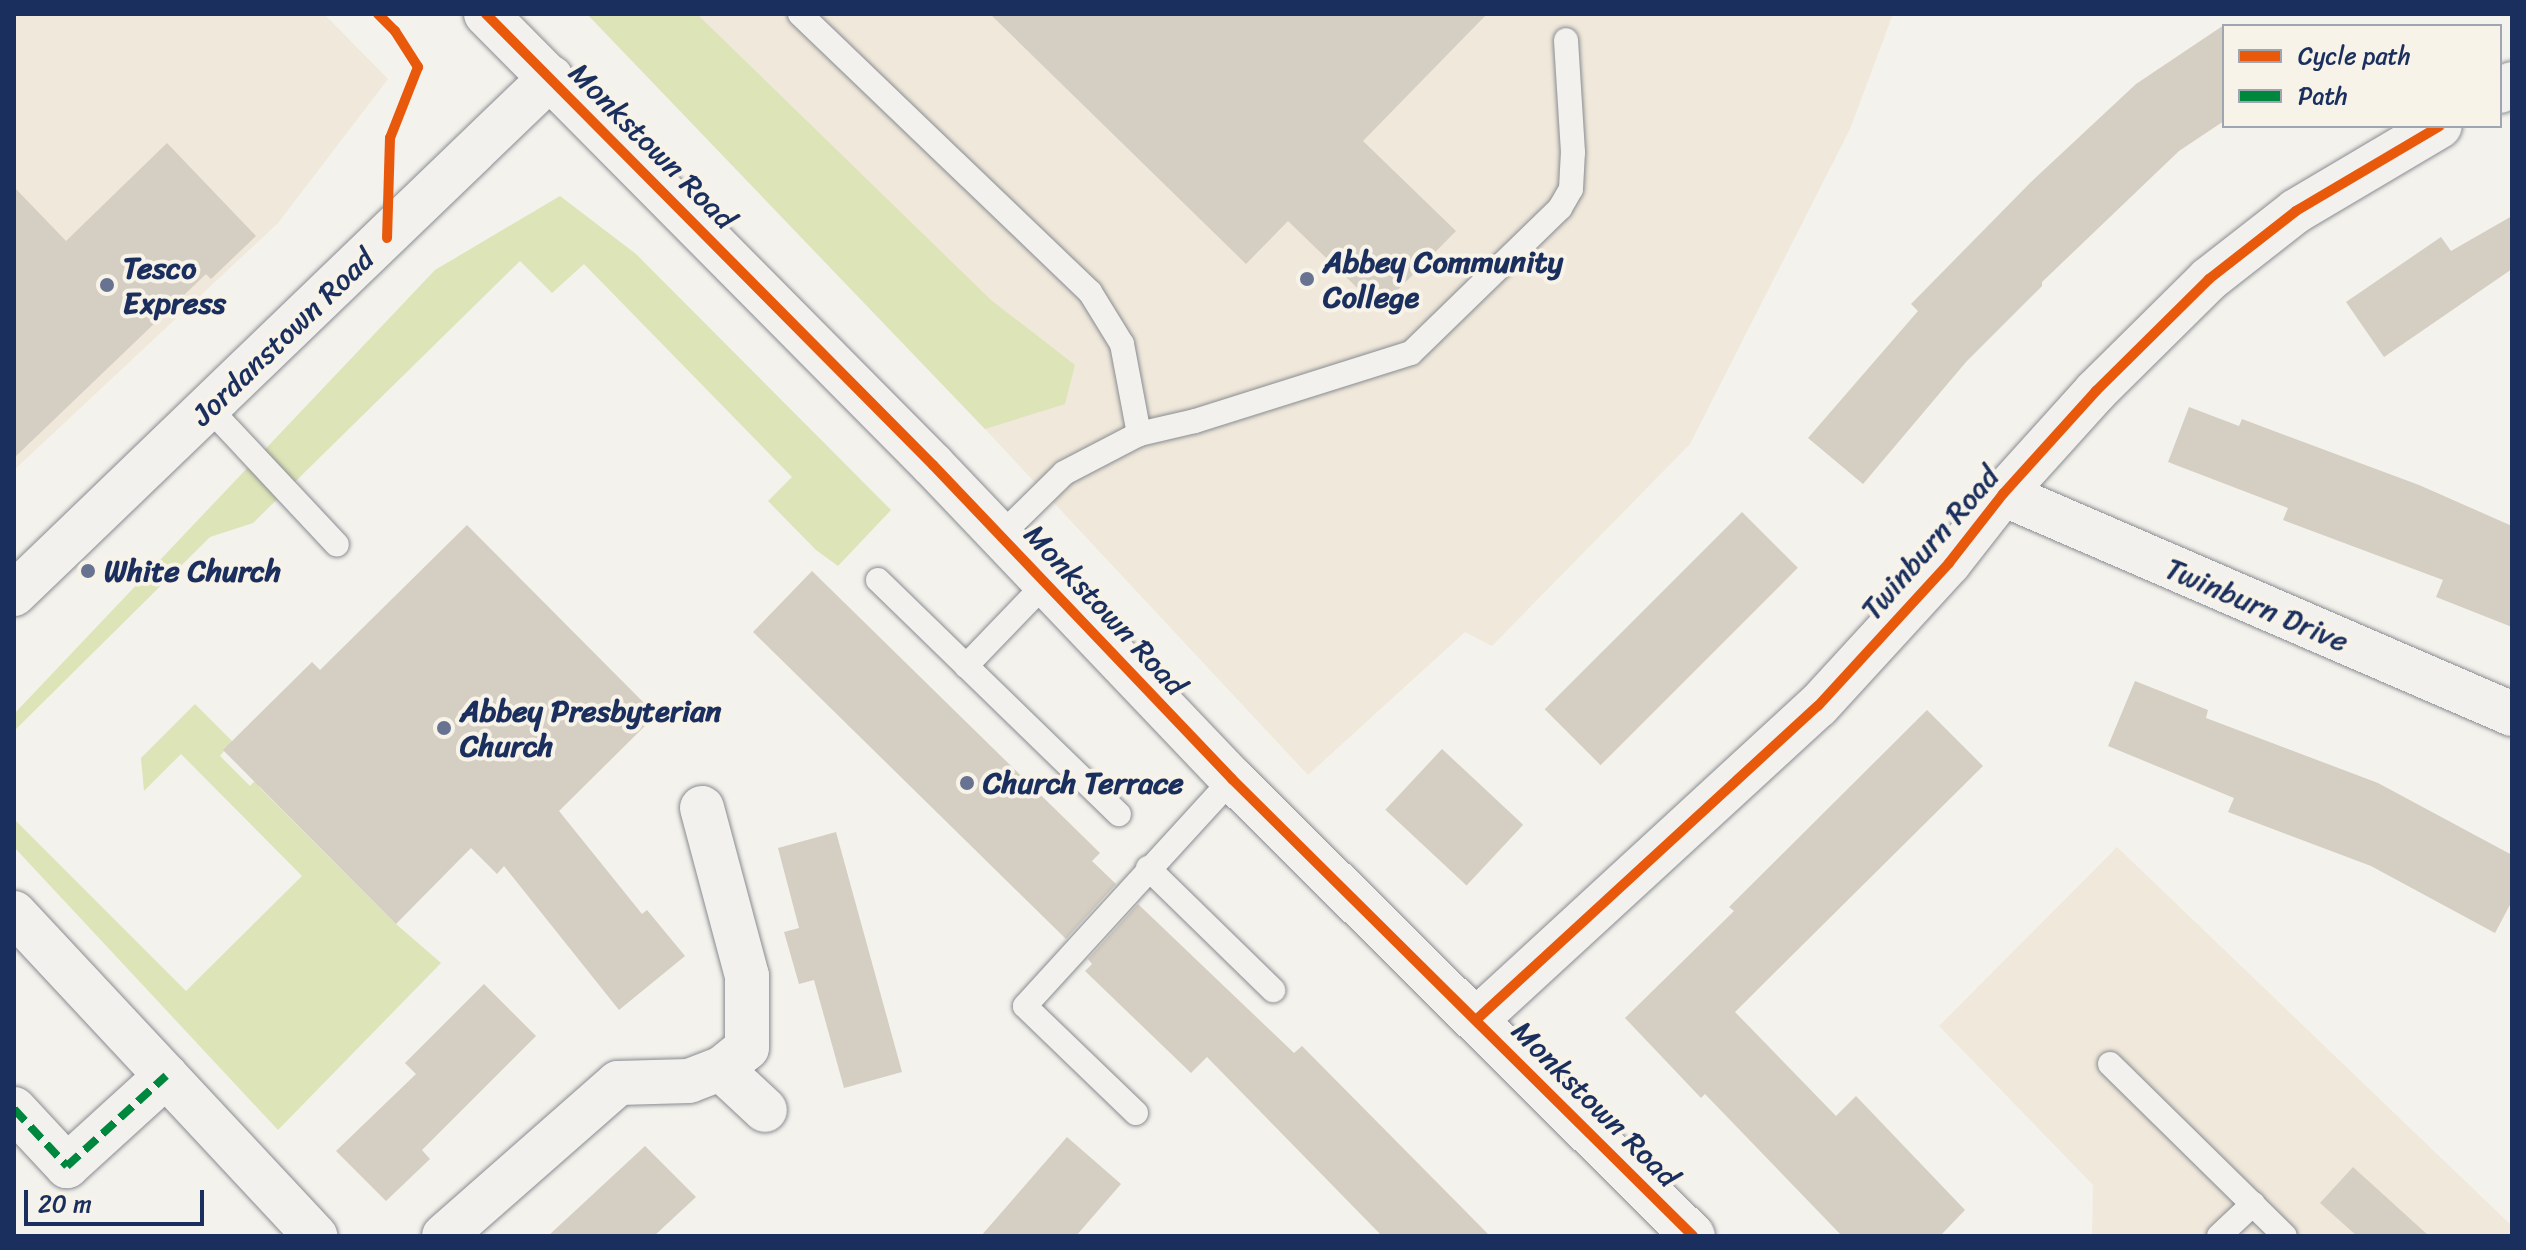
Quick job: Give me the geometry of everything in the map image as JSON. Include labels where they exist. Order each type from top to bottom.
[{"type":"street","name":"Monkstown Road","points":[[486,14],[1001,535],[1232,779],[1693,1236]]},
{"type":"street","name":"Jordanstown Road","points":[[14,594],[551,77]]},
{"type":"street","name":"Twinburn Road","points":[[1476,1020],[1818,706],[1949,563],[2003,494],[2096,391],[2209,279],[2296,211],[2437,128]]},
{"type":"street","name":"Twinburn Drive","points":[[2003,494],[2512,714]]},
{"type":"street","points":[[444,1236],[618,1083],[689,1081],[721,1069],[747,1048],[747,976],[702,808]]},
{"type":"street","points":[[14,913],[315,1236]]},
{"type":"street","points":[[721,1069],[765,1110]]},
{"type":"street","points":[[14,1109],[67,1166],[166,1076]]},
{"type":"lane","points":[[800,14],[1090,292],[1122,344],[1139,434]]},
{"type":"lane","points":[[1001,535],[1064,473],[1139,434],[1195,421],[1411,353],[1560,208],[1571,189],[1573,152],[1566,40]]},
{"type":"lane","points":[[209,408],[337,545]]},
{"type":"lane","points":[[878,580],[1119,814]]},
{"type":"lane","points":[[966,666],[1046,583]]},
{"type":"lane","points":[[1136,1113],[1025,1006],[1232,779]]},
{"type":"lane","points":[[1148,868],[1273,990]]},
{"type":"lane","points":[[2110,1064],[2285,1236]]},
{"type":"lane","points":[[2219,1236],[2253,1204]]},
{"type":"shaded area","points":[[14,14],[324,14],[388,79],[278,223],[14,470]]},
{"type":"shaded area","name":"Abbey Community College","points":[[587,14],[1893,14],[1850,129],[1690,444],[1492,646],[1465,632],[1308,775],[985,429]]},
{"type":"shaded area","points":[[2117,847],[2512,1226],[2512,1236],[2092,1236],[2093,1185],[1939,1026]]},
{"type":"green space","points":[[587,14],[697,14],[991,300],[1075,365],[1065,404],[985,429]]},
{"type":"green space","points":[[560,196],[636,254],[891,510],[838,566],[816,550],[768,501],[792,477],[584,264],[552,293],[520,261],[253,523],[210,537],[14,731],[14,714],[435,270]]},
{"type":"green space","points":[[195,704],[232,741],[220,756],[250,786],[262,773],[259,787],[396,924],[441,963],[278,1130],[14,847],[14,819],[186,991],[302,876],[181,754],[144,791],[141,758]]},
{"type":"building","points":[[990,14],[1487,14],[1363,141],[1456,231],[1379,309],[1288,221],[1246,264]]},
{"type":"building","points":[[2222,26],[2222,122],[2179,151],[2042,282],[2042,286],[1966,362],[1863,484],[1808,438],[1918,311],[1911,304],[2031,182],[2136,84]]},
{"type":"building","name":"Tesco Express","points":[[167,143],[256,236],[211,279],[206,274],[14,458],[14,187],[66,241]]},
{"type":"building","points":[[2512,216],[2512,269],[2384,357],[2346,302],[2441,237],[2451,251]]},
{"type":"building","points":[[2189,407],[2239,426],[2242,419],[2419,485],[2512,526],[2512,627],[2436,597],[2443,580],[2283,520],[2288,508],[2168,462]]},
{"type":"building","points":[[1742,512],[1798,568],[1601,765],[1545,709]]},
{"type":"building","name":"Abbey Presbyterian Church","points":[[467,525],[656,715],[559,811],[642,914],[647,910],[685,956],[619,1010],[504,866],[497,874],[471,848],[396,924],[223,750],[312,662],[320,670]]},
{"type":"building","points":[[812,571],[1100,853],[1092,861],[1116,884],[1066,939],[753,632]]},
{"type":"building","points":[[2135,681],[2208,710],[2206,718],[2378,783],[2512,855],[2512,901],[2495,933],[2371,866],[2228,812],[2234,798],[2108,746]]},
{"type":"building","points":[[1927,710],[1983,766],[1735,1012],[1836,1116],[1856,1096],[1965,1210],[1940,1236],[1842,1236],[1705,1094],[1701,1098],[1625,1018],[1734,911],[1729,907]]},
{"type":"building","points":[[1442,749],[1523,825],[1467,885],[1385,810]]},
{"type":"building","points":[[836,832],[902,1072],[844,1088],[814,980],[799,984],[784,932],[799,928],[778,848]]},
{"type":"building","points":[[1138,904],[1294,1053],[1302,1046],[1490,1236],[1382,1236],[1207,1057],[1191,1073],[1085,971],[1092,964],[1088,959]]},
{"type":"building","points":[[484,984],[536,1036],[422,1150],[430,1159],[386,1201],[336,1151],[416,1074],[405,1063]]},
{"type":"building","points":[[1067,1137],[1121,1184],[1076,1236],[981,1236]]},
{"type":"building","points":[[645,1146],[696,1197],[654,1236],[548,1236]]},
{"type":"building","points":[[2353,1167],[2429,1236],[2357,1236],[2320,1203]]},
{"type":"marked path","points":[[14,1109],[67,1166],[166,1076]]},
{"type":"cycle path","points":[[378,14],[395,31],[418,67],[390,138],[387,238]]},
{"type":"cycle path","points":[[486,14],[933,465],[1232,779],[1693,1236]]},
{"type":"cycle path","points":[[1476,1020],[1818,706],[1949,563],[2003,494],[2096,391],[2209,279],[2296,211],[2437,128]]},
{"type":"place","name":"Abbey Community College","points":[[1307,279]]},
{"type":"place","name":"Tesco Express","points":[[107,285]]},
{"type":"place","name":"White Church","points":[[88,571]]},
{"type":"place","name":"Abbey Presbyterian Church","points":[[444,728]]},
{"type":"place","name":"Church Terrace","points":[[967,783]]}]
